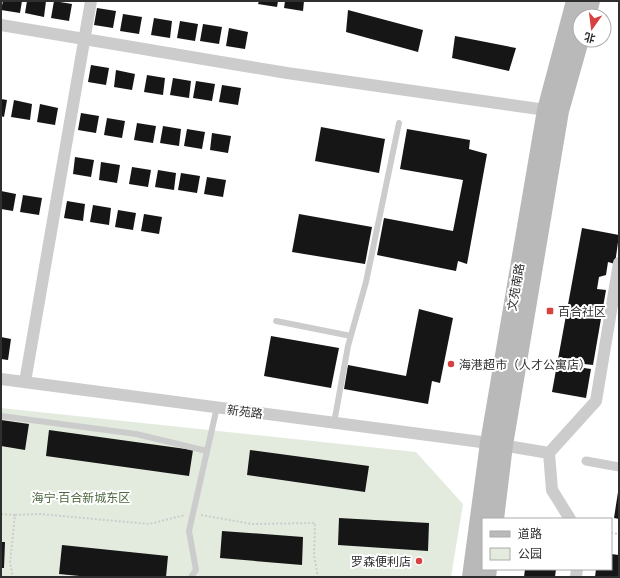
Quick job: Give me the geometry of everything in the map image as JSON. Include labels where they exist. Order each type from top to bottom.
[{"type":"main road","name":"文苑南路","points":[[495,518],[497,444],[546,110],[575,1]]},
{"type":"main road","name":"文苑南路","points":[[483,518],[560,111],[578,48]]},
{"type":"main road","name":"文苑南路","points":[[471,577],[482,521]]},
{"type":"street","points":[[25,382],[86,38],[91,1]]},
{"type":"street","points":[[1,25],[86,38],[287,73],[546,110]]},
{"type":"street","points":[[569,518],[552,490],[549,453],[596,401],[619,263]]},
{"type":"street","name":"新苑路","points":[[1,379],[497,444],[549,453]]},
{"type":"street","points":[[586,462],[619,467]]},
{"type":"lane","points":[[334,422],[351,336],[366,282],[399,123]]},
{"type":"lane","points":[[276,321],[351,336]]},
{"type":"lane","points":[[191,577],[196,570],[189,530],[217,407]]},
{"type":"lane","points":[[1,416],[136,434],[207,451]]},
{"type":"path","points":[[1,514],[15,515],[10,563],[13,577]]},
{"type":"green space","name":"海宁·百合新城东区","points":[[1,408],[416,452],[463,504],[451,577],[1,577]]},
{"type":"building","points":[[3,1],[22,1],[20,13],[1,10]]},
{"type":"building","points":[[27,1],[46,1],[44,17],[25,13]]},
{"type":"building","points":[[54,1],[72,4],[69,21],[51,18]]},
{"type":"building","points":[[259,1],[278,1],[277,7],[258,4]]},
{"type":"building","points":[[285,1],[304,1],[303,11],[284,8]]},
{"type":"building","points":[[97,8],[116,11],[113,28],[94,25]]},
{"type":"building","points":[[348,10],[423,30],[418,52],[346,32]]},
{"type":"building","points":[[123,14],[142,17],[139,34],[120,31]]},
{"type":"building","points":[[154,18],[172,21],[170,38],[151,35]]},
{"type":"building","points":[[180,21],[198,24],[195,41],[177,38]]},
{"type":"building","points":[[203,24],[222,27],[219,44],[200,41]]},
{"type":"building","points":[[229,28],[248,32],[245,49],[226,46]]},
{"type":"building","points":[[455,36],[516,48],[509,71],[452,58]]},
{"type":"building","points":[[91,65],[109,68],[106,85],[88,82]]},
{"type":"building","points":[[116,70],[135,74],[132,90],[114,87]]},
{"type":"building","points":[[147,75],[165,78],[163,95],[144,92]]},
{"type":"building","points":[[173,78],[191,81],[189,98],[170,95]]},
{"type":"building","points":[[196,81],[215,84],[212,101],[193,98]]},
{"type":"building","points":[[222,85],[241,88],[238,105],[219,102]]},
{"type":"building","points":[[1,99],[7,100],[4,117],[1,116]]},
{"type":"building","points":[[14,100],[32,104],[30,120],[11,117]]},
{"type":"building","points":[[40,104],[58,108],[55,125],[37,122]]},
{"type":"building","points":[[81,113],[99,116],[96,133],[78,130]]},
{"type":"building","points":[[107,118],[125,121],[122,138],[104,135]]},
{"type":"building","points":[[137,123],[156,126],[153,143],[134,140]]},
{"type":"building","points":[[163,126],[181,129],[179,146],[160,143]]},
{"type":"building","points":[[321,127],[385,139],[379,173],[315,161]]},
{"type":"building","points":[[187,129],[205,132],[202,149],[184,146]]},
{"type":"building","points":[[407,129],[470,140],[469,149],[487,154],[467,264],[458,261],[456,271],[377,255],[384,218],[453,231],[463,180],[400,169]]},
{"type":"building","points":[[212,133],[231,136],[228,153],[210,150]]},
{"type":"building","points":[[75,157],[94,160],[91,177],[73,174]]},
{"type":"building","points":[[101,162],[120,165],[117,183],[99,180]]},
{"type":"building","points":[[132,167],[151,170],[148,187],[129,184]]},
{"type":"building","points":[[158,170],[176,173],[174,190],[155,187]]},
{"type":"building","points":[[181,173],[200,176],[197,193],[178,190]]},
{"type":"building","points":[[207,177],[226,180],[223,197],[204,194]]},
{"type":"building","points":[[1,191],[16,194],[13,211],[1,209]]},
{"type":"building","points":[[23,195],[42,198],[39,215],[20,212]]},
{"type":"building","points":[[67,201],[85,204],[83,221],[64,218]]},
{"type":"building","points":[[93,205],[111,208],[109,225],[90,222]]},
{"type":"building","points":[[118,210],[136,213],[133,230],[115,227]]},
{"type":"building","points":[[144,214],[162,217],[159,234],[141,231]]},
{"type":"building","points":[[299,214],[372,227],[365,264],[292,252]]},
{"type":"building","points":[[582,228],[619,235],[615,264],[608,262],[606,275],[599,277],[597,289],[606,290],[593,365],[584,364],[584,368],[591,369],[586,398],[552,392]]},
{"type":"building","points":[[419,309],[453,318],[440,383],[432,381],[428,404],[344,389],[348,365],[406,376]]},
{"type":"building","points":[[271,336],[339,348],[331,388],[264,376]]},
{"type":"building","points":[[1,337],[11,339],[8,360],[1,359]]},
{"type":"building","points":[[1,420],[29,424],[25,450],[1,446]]},
{"type":"building","points":[[49,430],[193,450],[189,476],[46,456]]},
{"type":"building","points":[[250,450],[369,466],[365,492],[247,475]]},
{"type":"building","points":[[618,492],[619,493],[619,519],[614,518]]},
{"type":"building","points":[[339,518],[429,523],[428,551],[338,545]]},
{"type":"building","points":[[222,531],[303,537],[302,565],[220,558]]},
{"type":"building","points":[[1,542],[5,542],[4,568],[1,568]]},
{"type":"building","points":[[62,545],[168,556],[166,577],[90,577],[59,574]]},
{"type":"building","points":[[612,554],[619,555],[619,577],[595,577],[596,570],[612,570]]},
{"type":"building","points":[[525,570],[556,570],[555,577],[524,577]]},
{"type":"place","name":"百合社区","points":[[550,311]]},
{"type":"place","name":"海港超市（人才公寓店）","points":[[451,364]]},
{"type":"place","name":"罗森便利店","points":[[419,561]]}]
